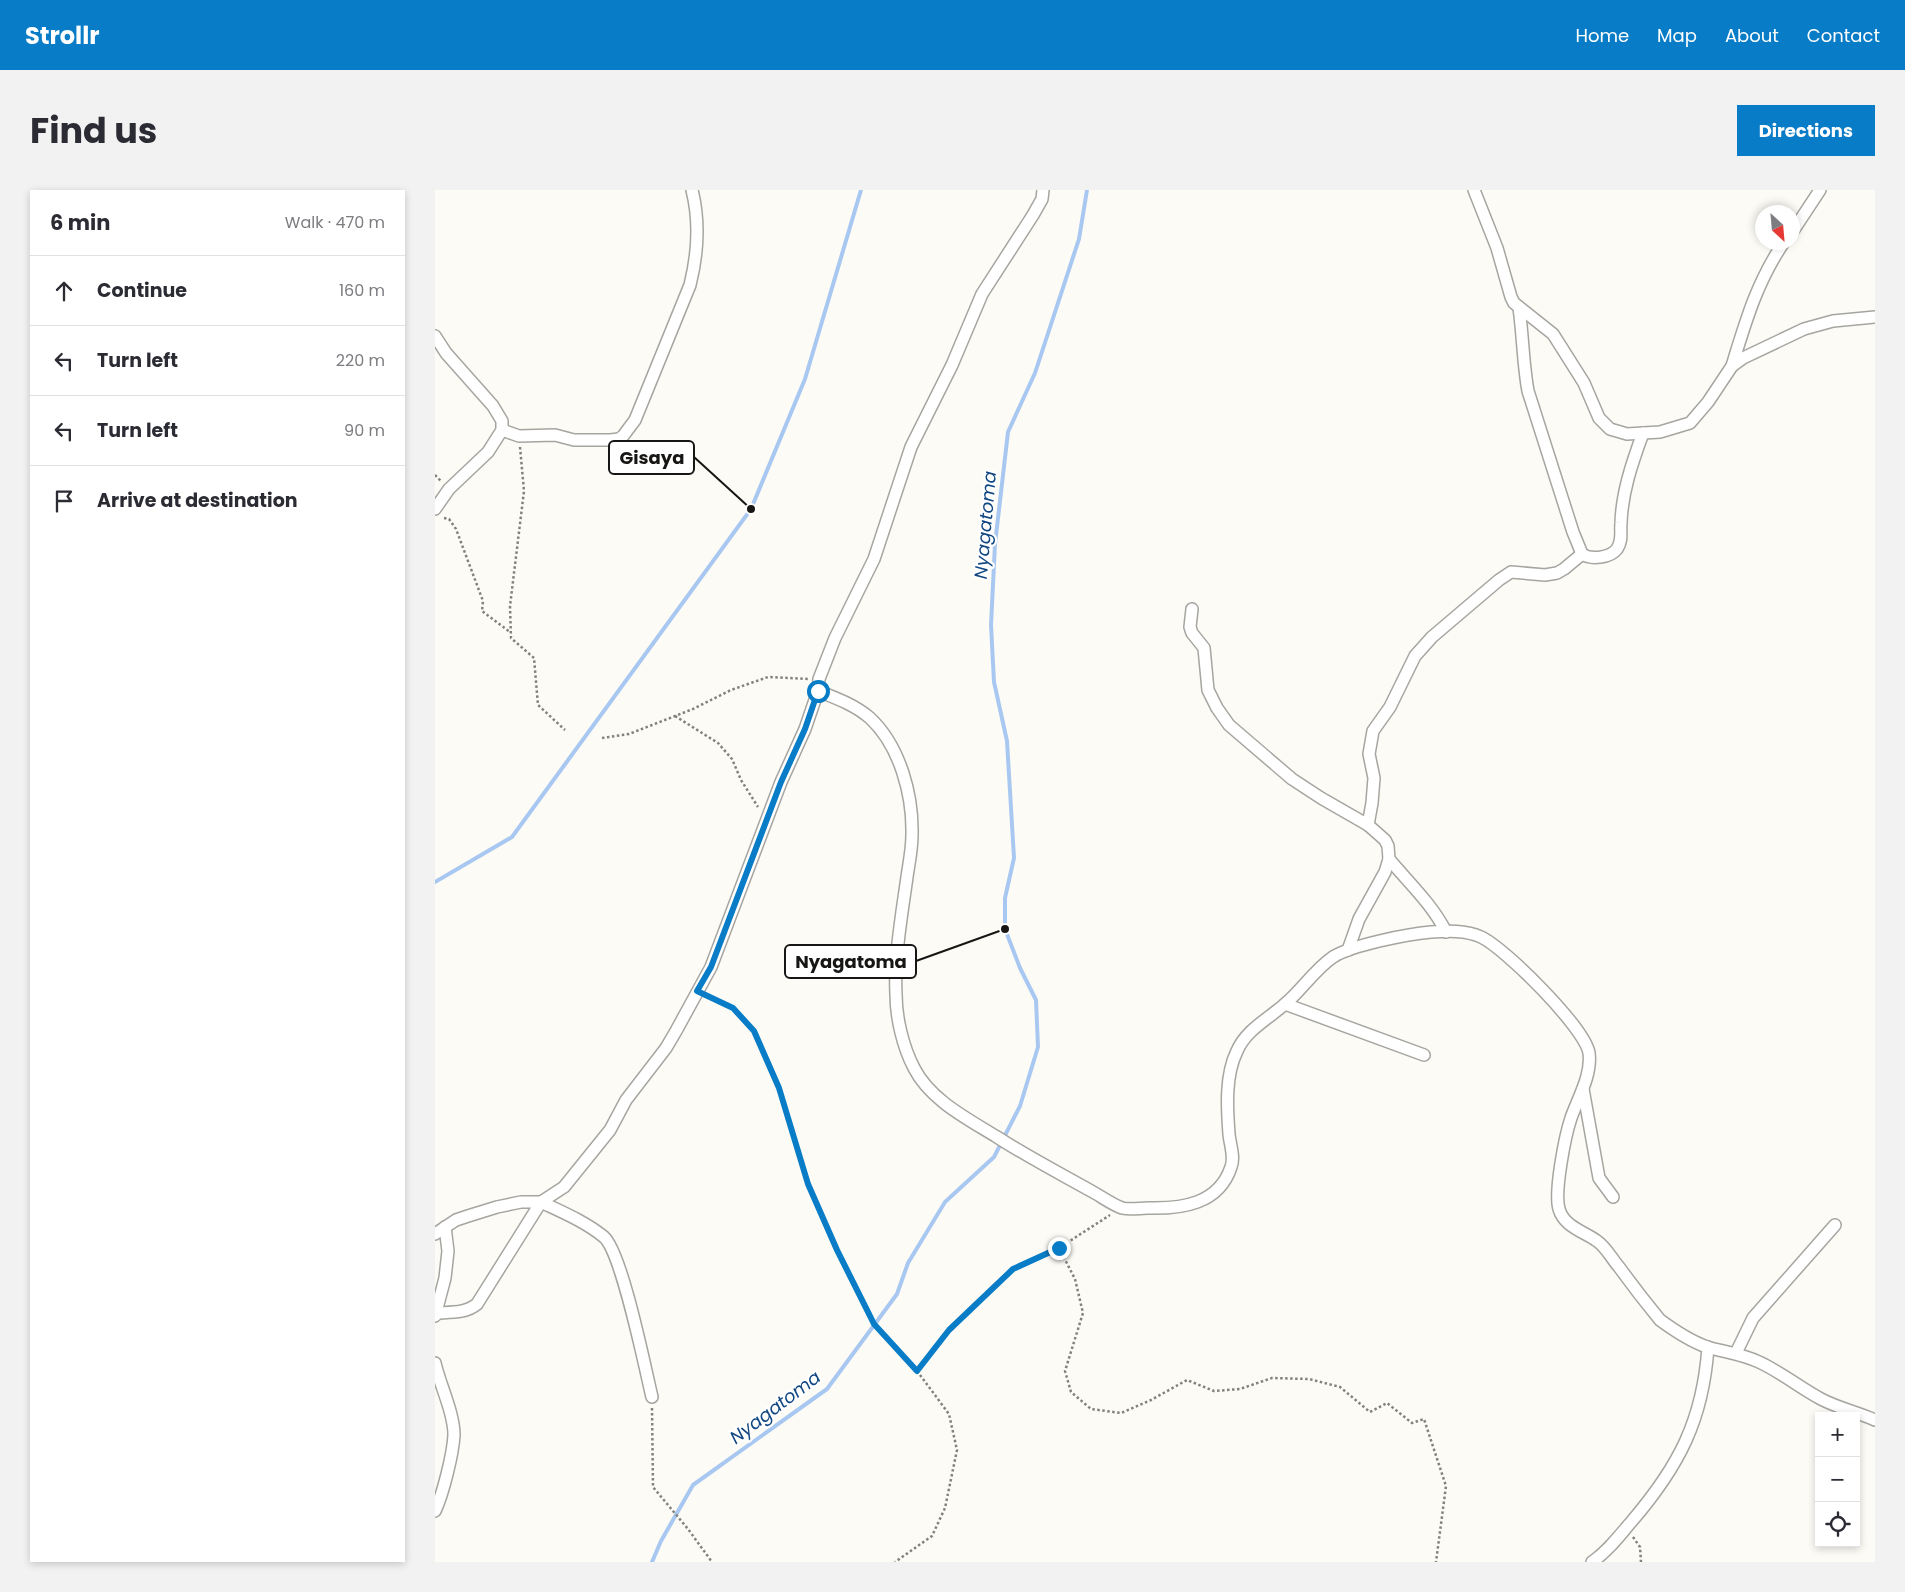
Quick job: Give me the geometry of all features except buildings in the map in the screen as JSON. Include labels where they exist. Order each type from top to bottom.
[{"type":"street","points":[[501,430],[519,436],[555,435],[574,440],[609,440],[619,439],[629,430],[690,285],[696,263],[697,215],[692,190]]},
{"type":"street","points":[[435,1313],[464,1311],[471,1309],[477,1304],[541,1202],[568,1184],[610,1130],[626,1100],[671,1040],[711,967],[781,782],[805,729],[835,638],[874,560],[911,447],[952,365],[982,294],[1033,215],[1042,199],[1043,190]]},
{"type":"street","points":[[1474,190],[1497,248],[1511,297],[1519,308],[1553,334],[1584,383],[1599,418],[1610,429],[1627,434],[1643,434],[1673,429],[1690,423],[1708,402],[1732,366],[1754,298],[1768,267],[1779,250]]},
{"type":"street","points":[[1800,220],[1820,190]]},
{"type":"street","points":[[1519,308],[1527,391],[1582,554],[1586,557],[1604,557],[1617,550],[1622,540],[1622,502],[1643,434]]},
{"type":"street","points":[[1732,366],[1743,358],[1804,329],[1833,321],[1875,316]]},
{"type":"street","points":[[435,336],[447,353],[493,406],[502,421],[501,430],[487,452],[449,489],[438,513]]},
{"type":"street","points":[[1368,825],[1374,778],[1369,754],[1373,732],[1390,706],[1415,656],[1432,637],[1511,572],[1545,575],[1557,573],[1582,554]]},
{"type":"street","points":[[1192,609],[1190,627],[1192,633],[1204,648],[1208,690],[1217,708],[1229,725],[1293,779],[1321,798],[1368,825],[1385,840],[1388,846],[1389,859],[1385,872],[1359,919],[1347,950]]},
{"type":"street","points":[[819,685],[869,717],[880,729],[895,754],[906,784],[912,836],[895,990],[906,1047],[915,1070],[931,1092],[994,1135],[1122,1208],[1166,1208],[1202,1201],[1221,1188],[1233,1163],[1227,1086],[1237,1051],[1251,1031],[1285,1004],[1315,972],[1347,950],[1429,932],[1461,932],[1482,938],[1531,977],[1575,1028],[1586,1044],[1589,1053],[1589,1066],[1583,1089],[1570,1119],[1561,1170],[1558,1198],[1559,1210],[1569,1223],[1597,1240],[1660,1320],[1690,1339],[1708,1347],[1736,1353],[1778,1371],[1801,1388],[1824,1400],[1875,1420]]},
{"type":"street","points":[[1389,859],[1438,916],[1446,932]]},
{"type":"street","points":[[1285,1004],[1424,1055]]},
{"type":"street","points":[[1583,1089],[1599,1178],[1613,1197]]},
{"type":"street","points":[[435,1234],[456,1220],[488,1209],[521,1202],[541,1202],[573,1217],[605,1238],[611,1248],[625,1287],[653,1397]]},
{"type":"street","points":[[1736,1353],[1753,1318],[1835,1225]]},
{"type":"street","points":[[435,1316],[446,1269],[448,1251],[445,1227]]},
{"type":"street","points":[[1592,1562],[1611,1546],[1627,1527],[1676,1462],[1697,1416],[1703,1390],[1708,1347]]},
{"type":"street","points":[[435,1363],[451,1416],[454,1434],[444,1481],[435,1511]]},
{"type":"path","points":[[519,436],[524,491],[510,606],[511,638],[534,658],[537,705],[565,730]]},
{"type":"path","points":[[438,513],[449,519],[456,529],[483,601],[482,610],[511,633]]},
{"type":"path","points":[[602,738],[629,734],[675,716],[731,690],[768,677],[819,685]]},
{"type":"path","points":[[675,716],[718,743],[732,759],[741,780],[767,821]]},
{"type":"path","points":[[697,991],[733,1008],[754,1031],[779,1088],[808,1184],[837,1250],[874,1324],[917,1371],[949,1414],[957,1450],[945,1508],[932,1536],[895,1562]]},
{"type":"path","points":[[917,1371],[949,1330],[1013,1269],[1059,1248],[1122,1208]]},
{"type":"path","points":[[1059,1248],[1075,1279],[1083,1313],[1065,1371],[1071,1392],[1084,1404],[1091,1409],[1121,1413],[1151,1400],[1187,1380],[1214,1391],[1240,1389],[1273,1378],[1309,1379],[1340,1387],[1370,1412],[1387,1403],[1412,1423],[1424,1419],[1433,1441],[1446,1486],[1436,1562]]},
{"type":"path","points":[[653,1397],[653,1487],[713,1562]]},
{"type":"path","points":[[1627,1527],[1640,1547],[1641,1562]]},
{"type":"waterway","points":[[435,882],[512,837],[751,509],[805,379],[861,190]]},
{"type":"waterway","name":"Nyagatoma","points":[[652,1562],[661,1541],[693,1485],[827,1389],[897,1294],[908,1263],[945,1202],[994,1157],[1020,1106],[1038,1047],[1036,1000],[1020,968],[1005,929],[1005,898],[1014,858],[1007,741],[994,682],[991,625],[995,544],[1008,432],[1035,373],[1079,239],[1087,190]]},
{"type":"place","name":"Gisaya","points":[[751,509]]},
{"type":"place","name":"Nyagatoma","points":[[1005,929]]},
{"type":"route","points":[[818,691],[805,729],[781,782],[711,967],[697,991],[733,1008],[754,1031],[779,1088],[808,1184],[837,1250],[874,1324],[917,1371],[949,1330],[977,1301],[1013,1269],[1059,1248]]}]
